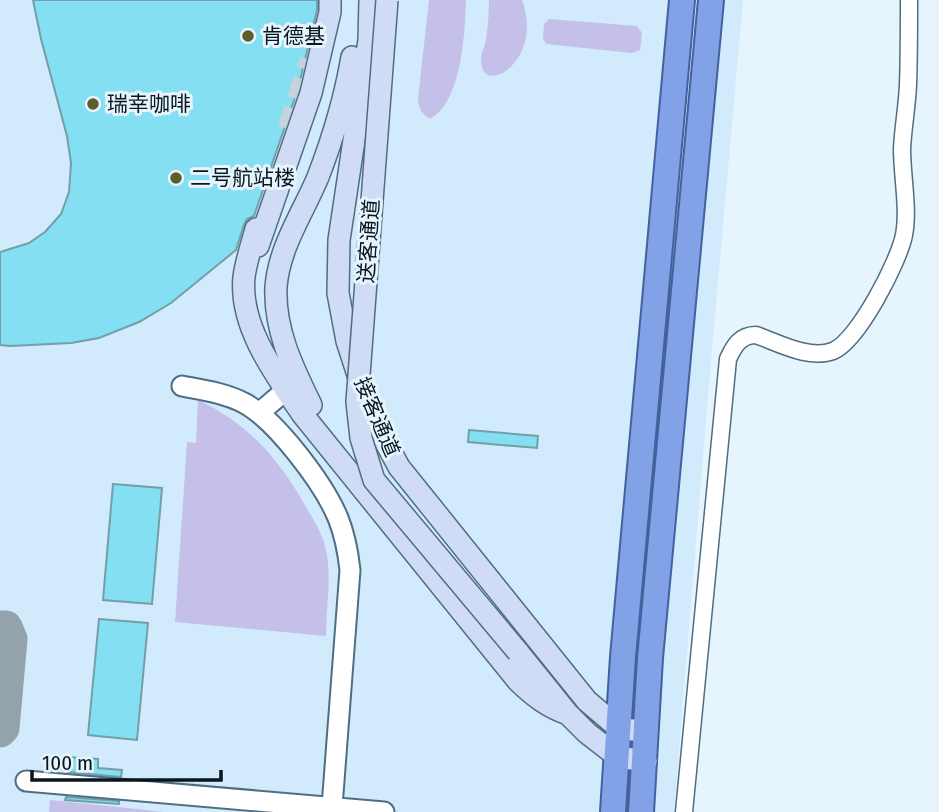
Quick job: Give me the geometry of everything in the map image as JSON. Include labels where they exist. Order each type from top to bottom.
[{"type":"highway","points":[[613,812],[623,657],[682,0]]},
{"type":"highway","points":[[641,812],[650,658],[711,0]]},
{"type":"main road","name":"送客通道","points":[[330,0],[330,12],[311,93],[253,260],[249,289],[251,309],[267,348],[284,374],[568,714]]},
{"type":"main road","name":"送客通道","points":[[311,405],[286,352],[279,324],[276,286],[281,262],[292,233],[335,132],[348,81],[361,0]]},
{"type":"main road","name":"接客通道","points":[[370,0],[369,40],[345,190],[337,273],[342,326],[371,415],[399,467],[581,694],[620,729]]},
{"type":"main road","name":"送客通道","points":[[374,480],[361,438],[357,402],[387,0]]},
{"type":"main road","points":[[256,229],[244,276],[246,312],[253,333],[303,415],[518,681],[539,701],[568,714],[618,757],[646,761]]},
{"type":"main road","points":[[620,729],[647,731]]},
{"type":"street","points":[[684,812],[728,359],[739,340],[748,335],[756,335],[807,353],[835,351],[856,332],[887,278],[905,231],[902,147],[908,88],[909,0]]},
{"type":"street","points":[[182,386],[231,397],[259,413],[284,438],[317,483],[337,517],[348,551],[350,570],[332,807]]},
{"type":"street","points":[[259,413],[286,390]]},
{"type":"street","points":[[26,781],[384,812]]},
{"type":"shaded area","points":[[0,0],[743,0],[674,812],[0,812]]},
{"type":"shaded area","points":[[429,0],[466,0],[463,47],[455,82],[441,110],[430,119],[421,110],[418,99]]},
{"type":"shaded area","points":[[489,0],[522,0],[527,22],[525,41],[519,56],[510,68],[491,76],[484,71],[481,60],[487,34]]},
{"type":"shaded area","points":[[549,19],[637,26],[642,33],[640,50],[632,53],[546,44],[543,38],[544,24]]},
{"type":"shaded area","points":[[198,400],[232,420],[261,444],[295,489],[315,523],[323,538],[328,560],[326,636],[175,622],[187,442],[196,443]]},
{"type":"shaded area","points":[[50,800],[165,812],[49,812]]},
{"type":"building","name":"二号航站楼","points":[[33,0],[317,0],[317,10],[298,89],[254,216],[247,219],[236,250],[171,303],[139,322],[99,338],[71,343],[10,346],[0,345],[0,252],[29,243],[45,232],[61,214],[69,192],[71,163],[67,136]]},
{"type":"building","points":[[469,430],[538,436],[537,448],[468,442]]},
{"type":"building","points":[[113,484],[162,488],[152,604],[103,600]]},
{"type":"building","points":[[99,619],[148,623],[137,740],[88,735]]},
{"type":"building","points":[[69,757],[98,759],[98,768],[122,770],[121,777],[68,772]]},
{"type":"building","points":[[66,797],[119,801],[119,804],[65,800]]},
{"type":"taxiway","points":[[0,627],[6,627],[11,639],[3,728],[0,731]]},
{"type":"tunnel","points":[[288,129],[310,60]]},
{"type":"place","name":"肯德基","points":[[248,36]]},
{"type":"place","name":"瑞幸咖啡","points":[[93,104]]},
{"type":"place","name":"二号航站楼","points":[[176,178]]}]
